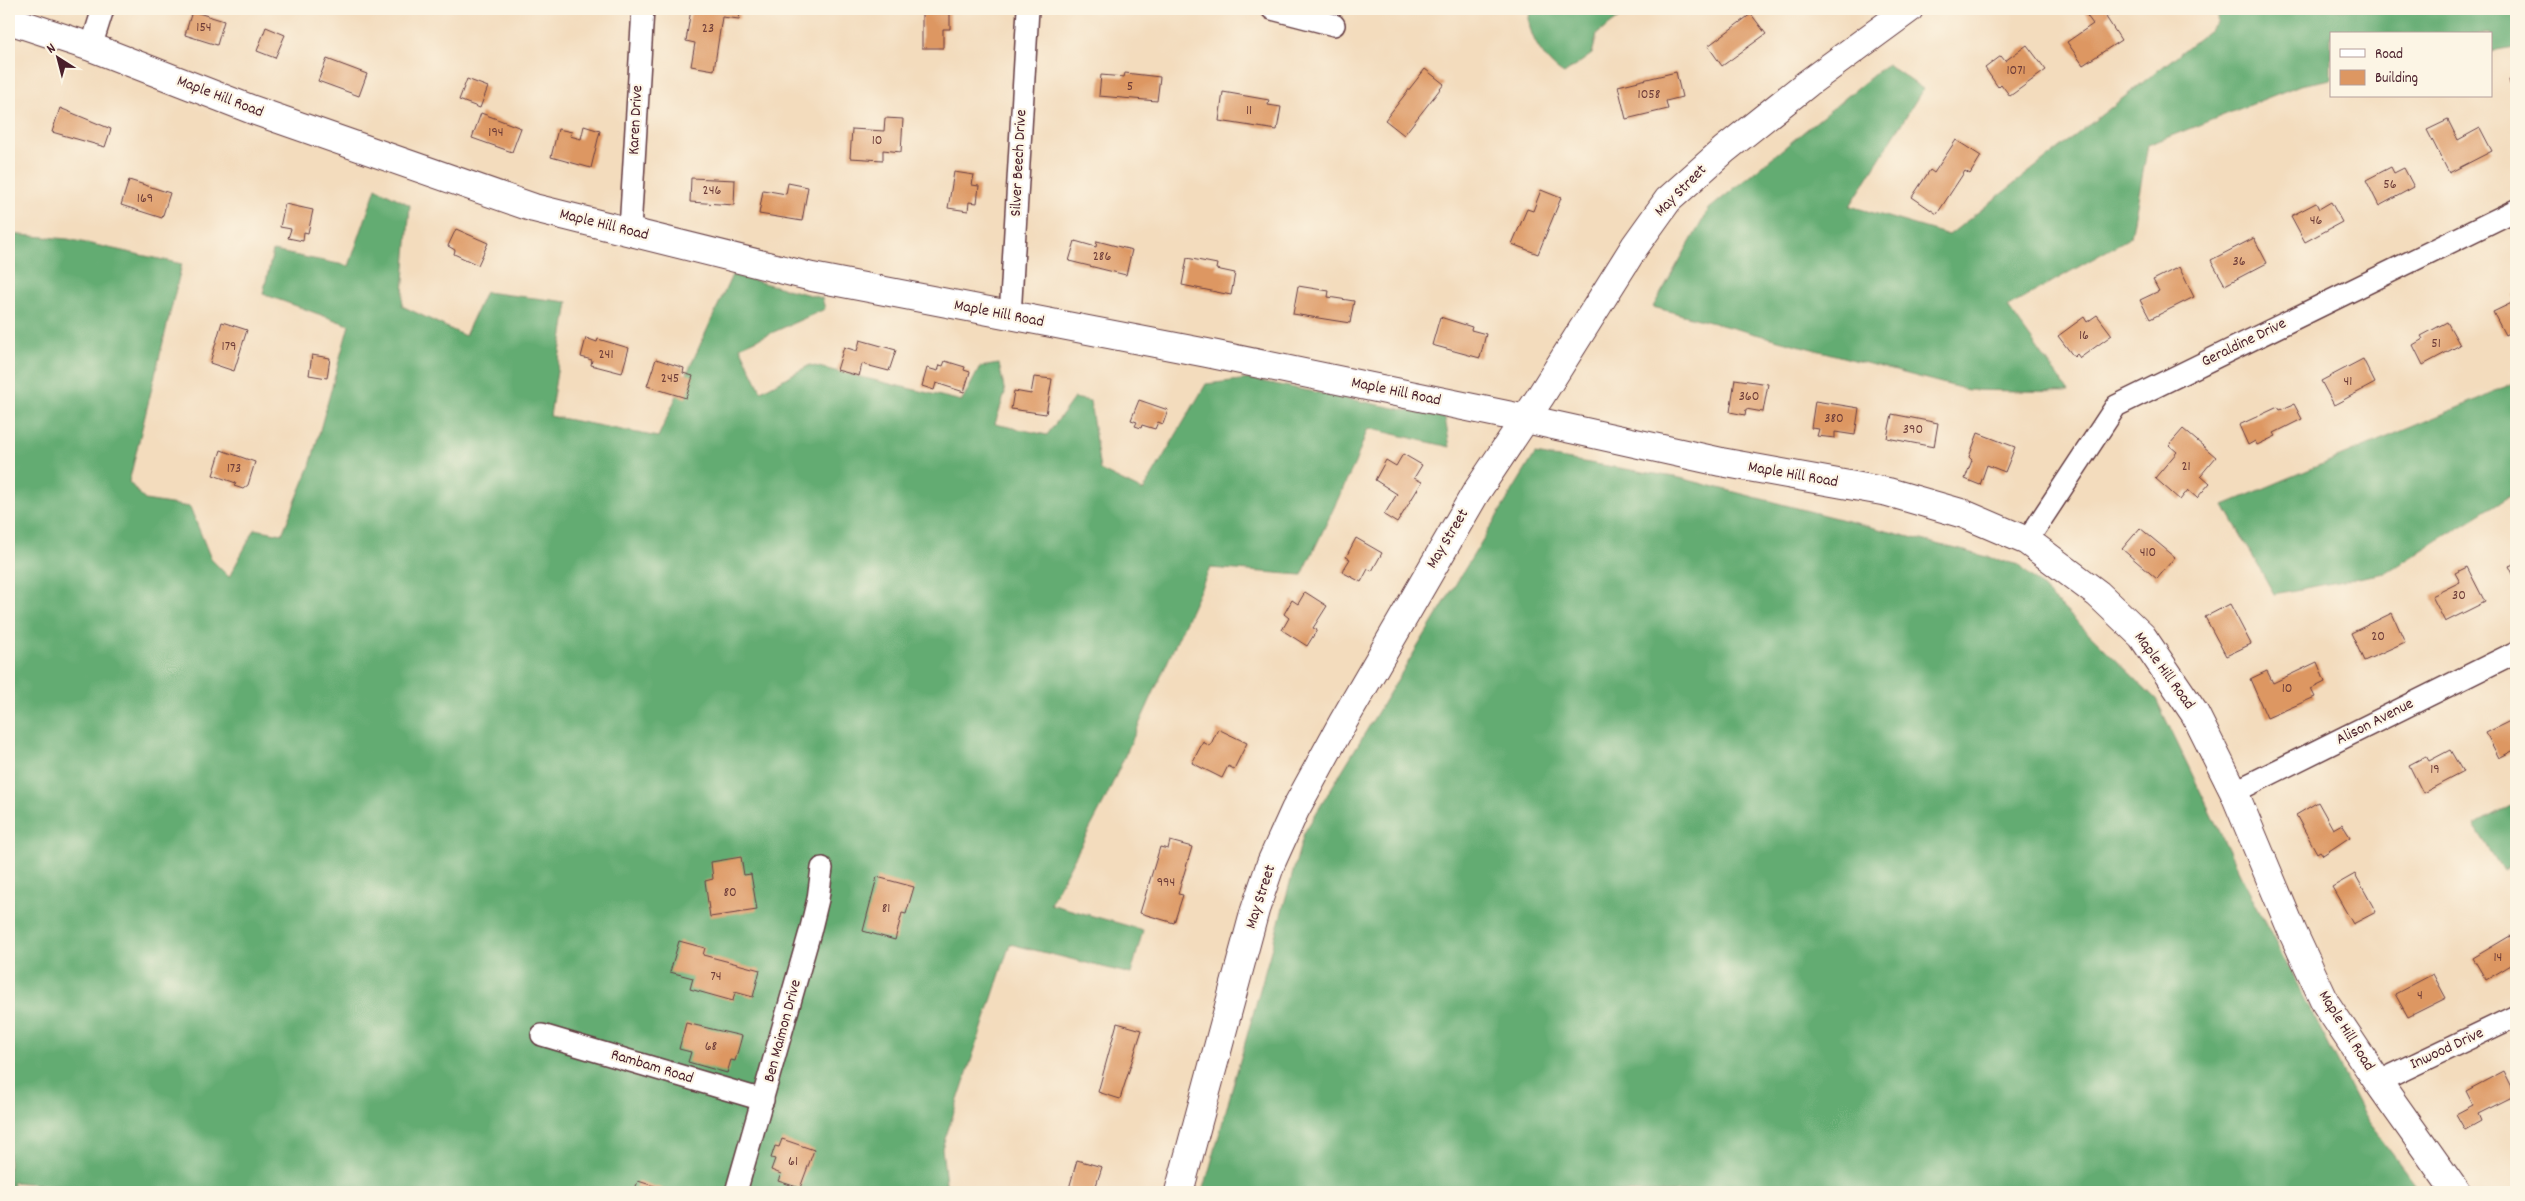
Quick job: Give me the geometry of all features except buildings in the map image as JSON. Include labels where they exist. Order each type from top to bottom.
[{"type":"street","points":[[91,47],[103,9]]},
{"type":"street","name":"Karen Drive","points":[[630,230],[643,9]]},
{"type":"street","name":"Silver Beech Drive","points":[[1010,317],[1028,9]]},
{"type":"street","points":[[1272,9],[1334,25]]},
{"type":"street","name":"May Street","points":[[1179,1192],[1256,910],[1271,863],[1295,810],[1435,560],[1475,494],[1526,419],[1635,246],[1668,200],[1724,150],[1800,89],[1909,9]]},
{"type":"street","name":"Maple Hill Road","points":[[9,20],[91,47],[253,110],[516,202],[812,277],[1010,317],[1207,353],[1526,419],[1721,462],[1888,492],[1964,514],[2028,540],[2091,589],[2142,636],[2195,714],[2234,792],[2293,933],[2326,1004],[2378,1082],[2456,1192]]},
{"type":"street","name":"Geraldine Drive","points":[[2028,540],[2116,406],[2516,210]]},
{"type":"street","name":"Alison Avenue","points":[[2234,792],[2516,652]]},
{"type":"street","name":"Ben Maimon Drive","points":[[736,1192],[818,899],[822,868]]},
{"type":"street","name":"Inwood Drive","points":[[2378,1082],[2516,1016]]},
{"type":"street","name":"Rambam Road","points":[[542,1034],[763,1100]]},
{"type":"green space","points":[[1531,9],[1631,9],[1597,34],[1592,54],[1564,74],[1550,63],[1537,46],[1530,27],[1529,17]]},
{"type":"green space","points":[[2218,9],[2516,9],[2516,47],[2492,51],[2492,32],[2330,32],[2330,79],[2300,85],[2148,145],[2131,237],[2008,307],[2069,392],[1968,390],[1653,307],[1709,209],[1887,64],[1923,89],[1850,206],[1949,235],[2217,24]]},
{"type":"green space","points":[[376,188],[410,205],[402,306],[465,336],[485,292],[568,302],[550,416],[658,437],[732,275],[822,298],[825,309],[740,347],[761,391],[810,365],[962,401],[980,367],[999,364],[1005,393],[995,424],[1047,435],[1074,398],[1090,401],[1100,470],[1143,491],[1206,384],[1249,379],[1445,418],[1450,447],[1368,428],[1355,463],[1302,575],[1210,568],[1104,802],[1050,904],[1143,930],[1131,974],[1010,944],[942,1148],[947,1192],[63,1192],[62,1186],[12,1182],[15,1192],[9,1192],[9,234],[68,239],[182,264],[129,482],[145,500],[190,507],[211,559],[229,577],[255,529],[282,534],[310,466],[349,325],[263,294],[273,251],[349,266]]},
{"type":"green space","points":[[2516,381],[2516,492],[2385,573],[2274,594],[2224,505],[2481,398]]},
{"type":"green space","points":[[1535,454],[1680,478],[2019,565],[2156,699],[2241,876],[2369,1123],[2421,1192],[1203,1192],[1304,833]]},
{"type":"green space","points":[[2516,802],[2516,863],[2503,871],[2474,825]]}]
